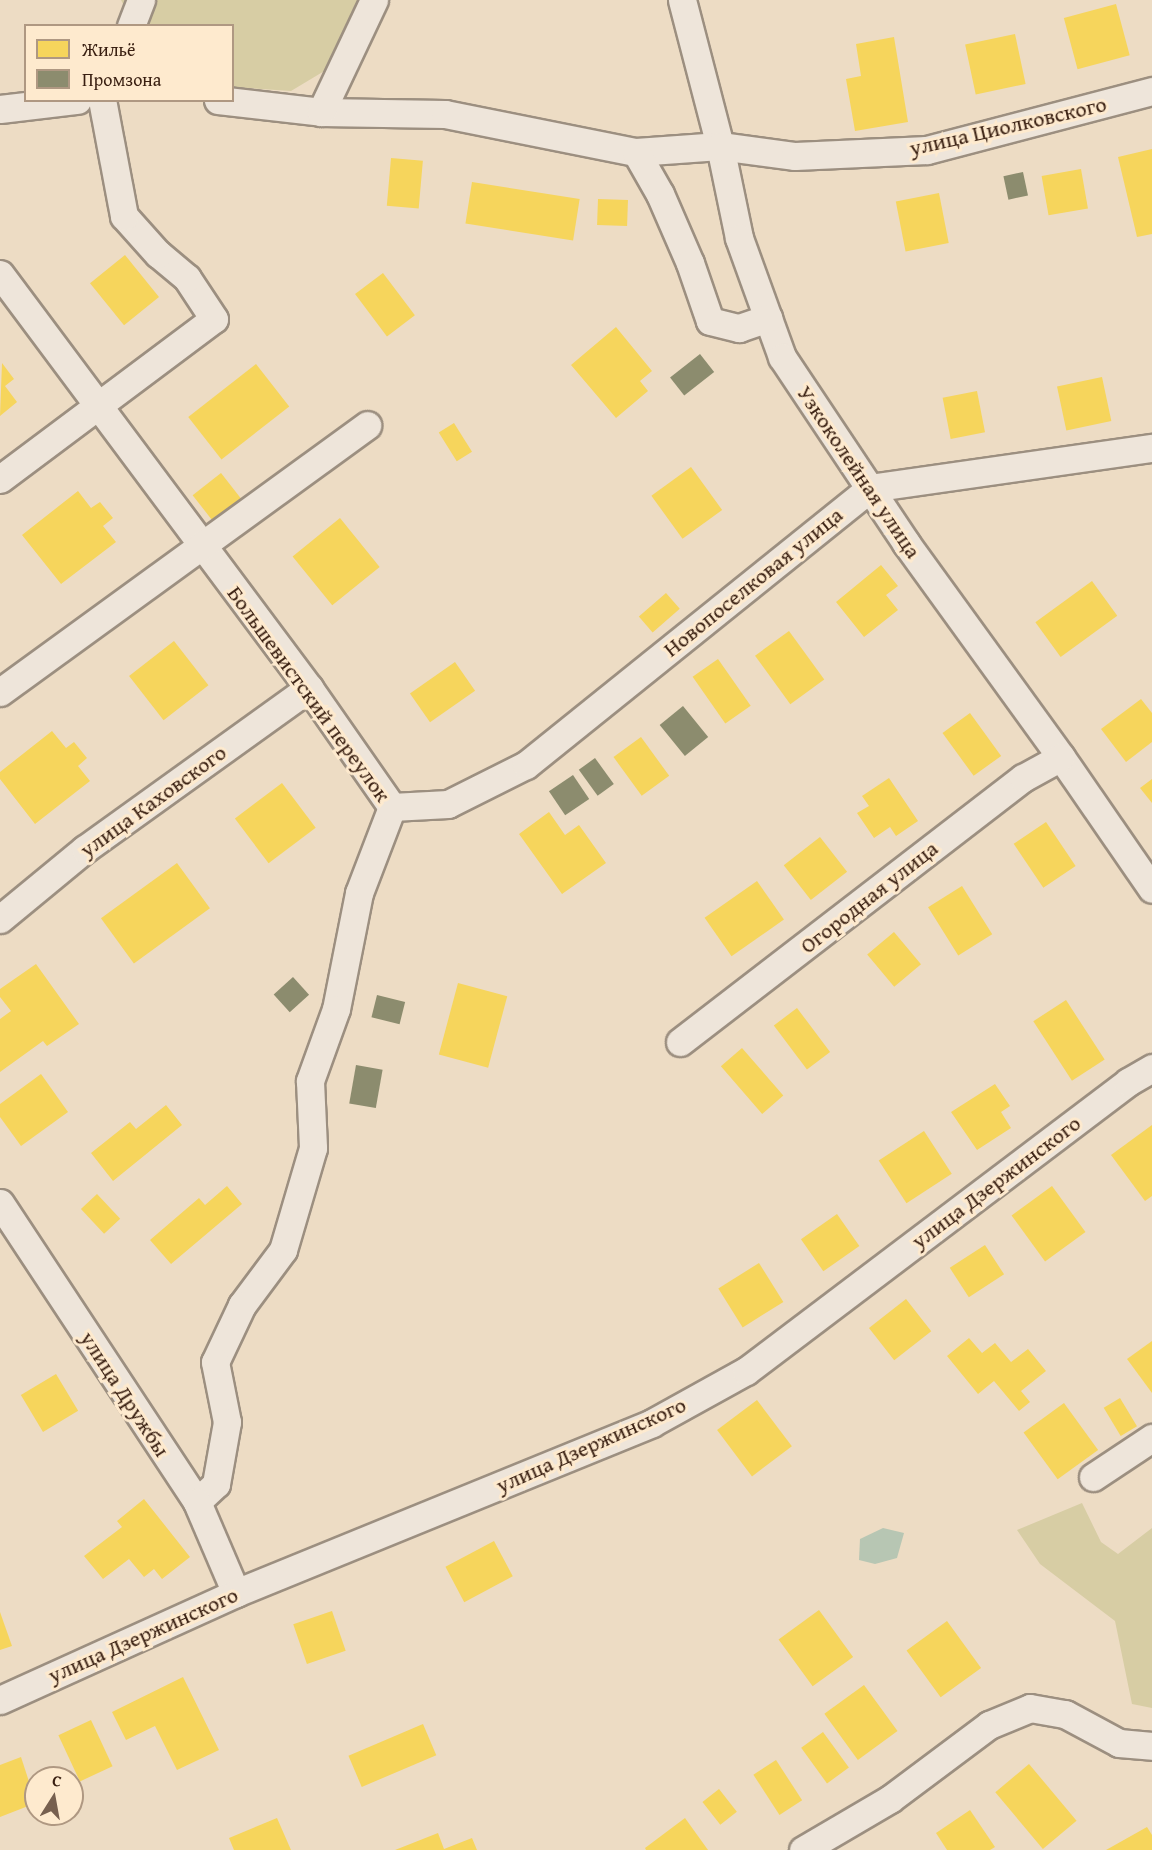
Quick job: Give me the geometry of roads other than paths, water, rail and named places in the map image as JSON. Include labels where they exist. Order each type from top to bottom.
[{"type":"street","points":[[132,24],[141,0]]},
{"type":"street","points":[[321,112],[374,0]]},
{"type":"street","name":"Узкоколейная улица","points":[[682,0],[720,146],[739,238],[782,357],[906,543],[1061,757],[1152,889]]},
{"type":"street","name":"улица Циолковского","points":[[234,102],[321,112],[446,114],[636,152],[720,146],[795,156],[927,150],[1152,91]]},
{"type":"street","points":[[0,109],[60,102]]},
{"type":"street","points":[[0,480],[214,319],[188,278],[158,254],[124,216],[102,102]]},
{"type":"street","points":[[636,152],[660,194],[686,253],[710,321],[739,328],[768,318]]},
{"type":"street","name":"Большевистский переулок","points":[[0,274],[309,688],[392,807],[359,893],[336,1009],[310,1081],[314,1148],[283,1250],[242,1305],[215,1362],[227,1422],[216,1484],[197,1502]]},
{"type":"street","points":[[0,692],[367,425]]},
{"type":"street","points":[[870,488],[1152,448]]},
{"type":"street","name":"Новопоселковая улица","points":[[392,807],[448,804],[526,765],[870,488]]},
{"type":"street","name":"улица Каховского","points":[[0,919],[85,849],[309,688]]},
{"type":"street","name":"Огородная улица","points":[[680,1042],[1023,778],[1061,757]]},
{"type":"street","name":"улица Дзержинского","points":[[0,1700],[236,1593],[652,1423],[746,1371],[1119,1089],[1152,1068]]},
{"type":"street","name":"улица Дружбы","points":[[0,1203],[197,1502],[236,1593]]},
{"type":"street","points":[[1093,1478],[1152,1438]]},
{"type":"street","points":[[803,1850],[890,1799],[989,1725],[1030,1708],[1065,1714],[1119,1743],[1152,1746]]}]
